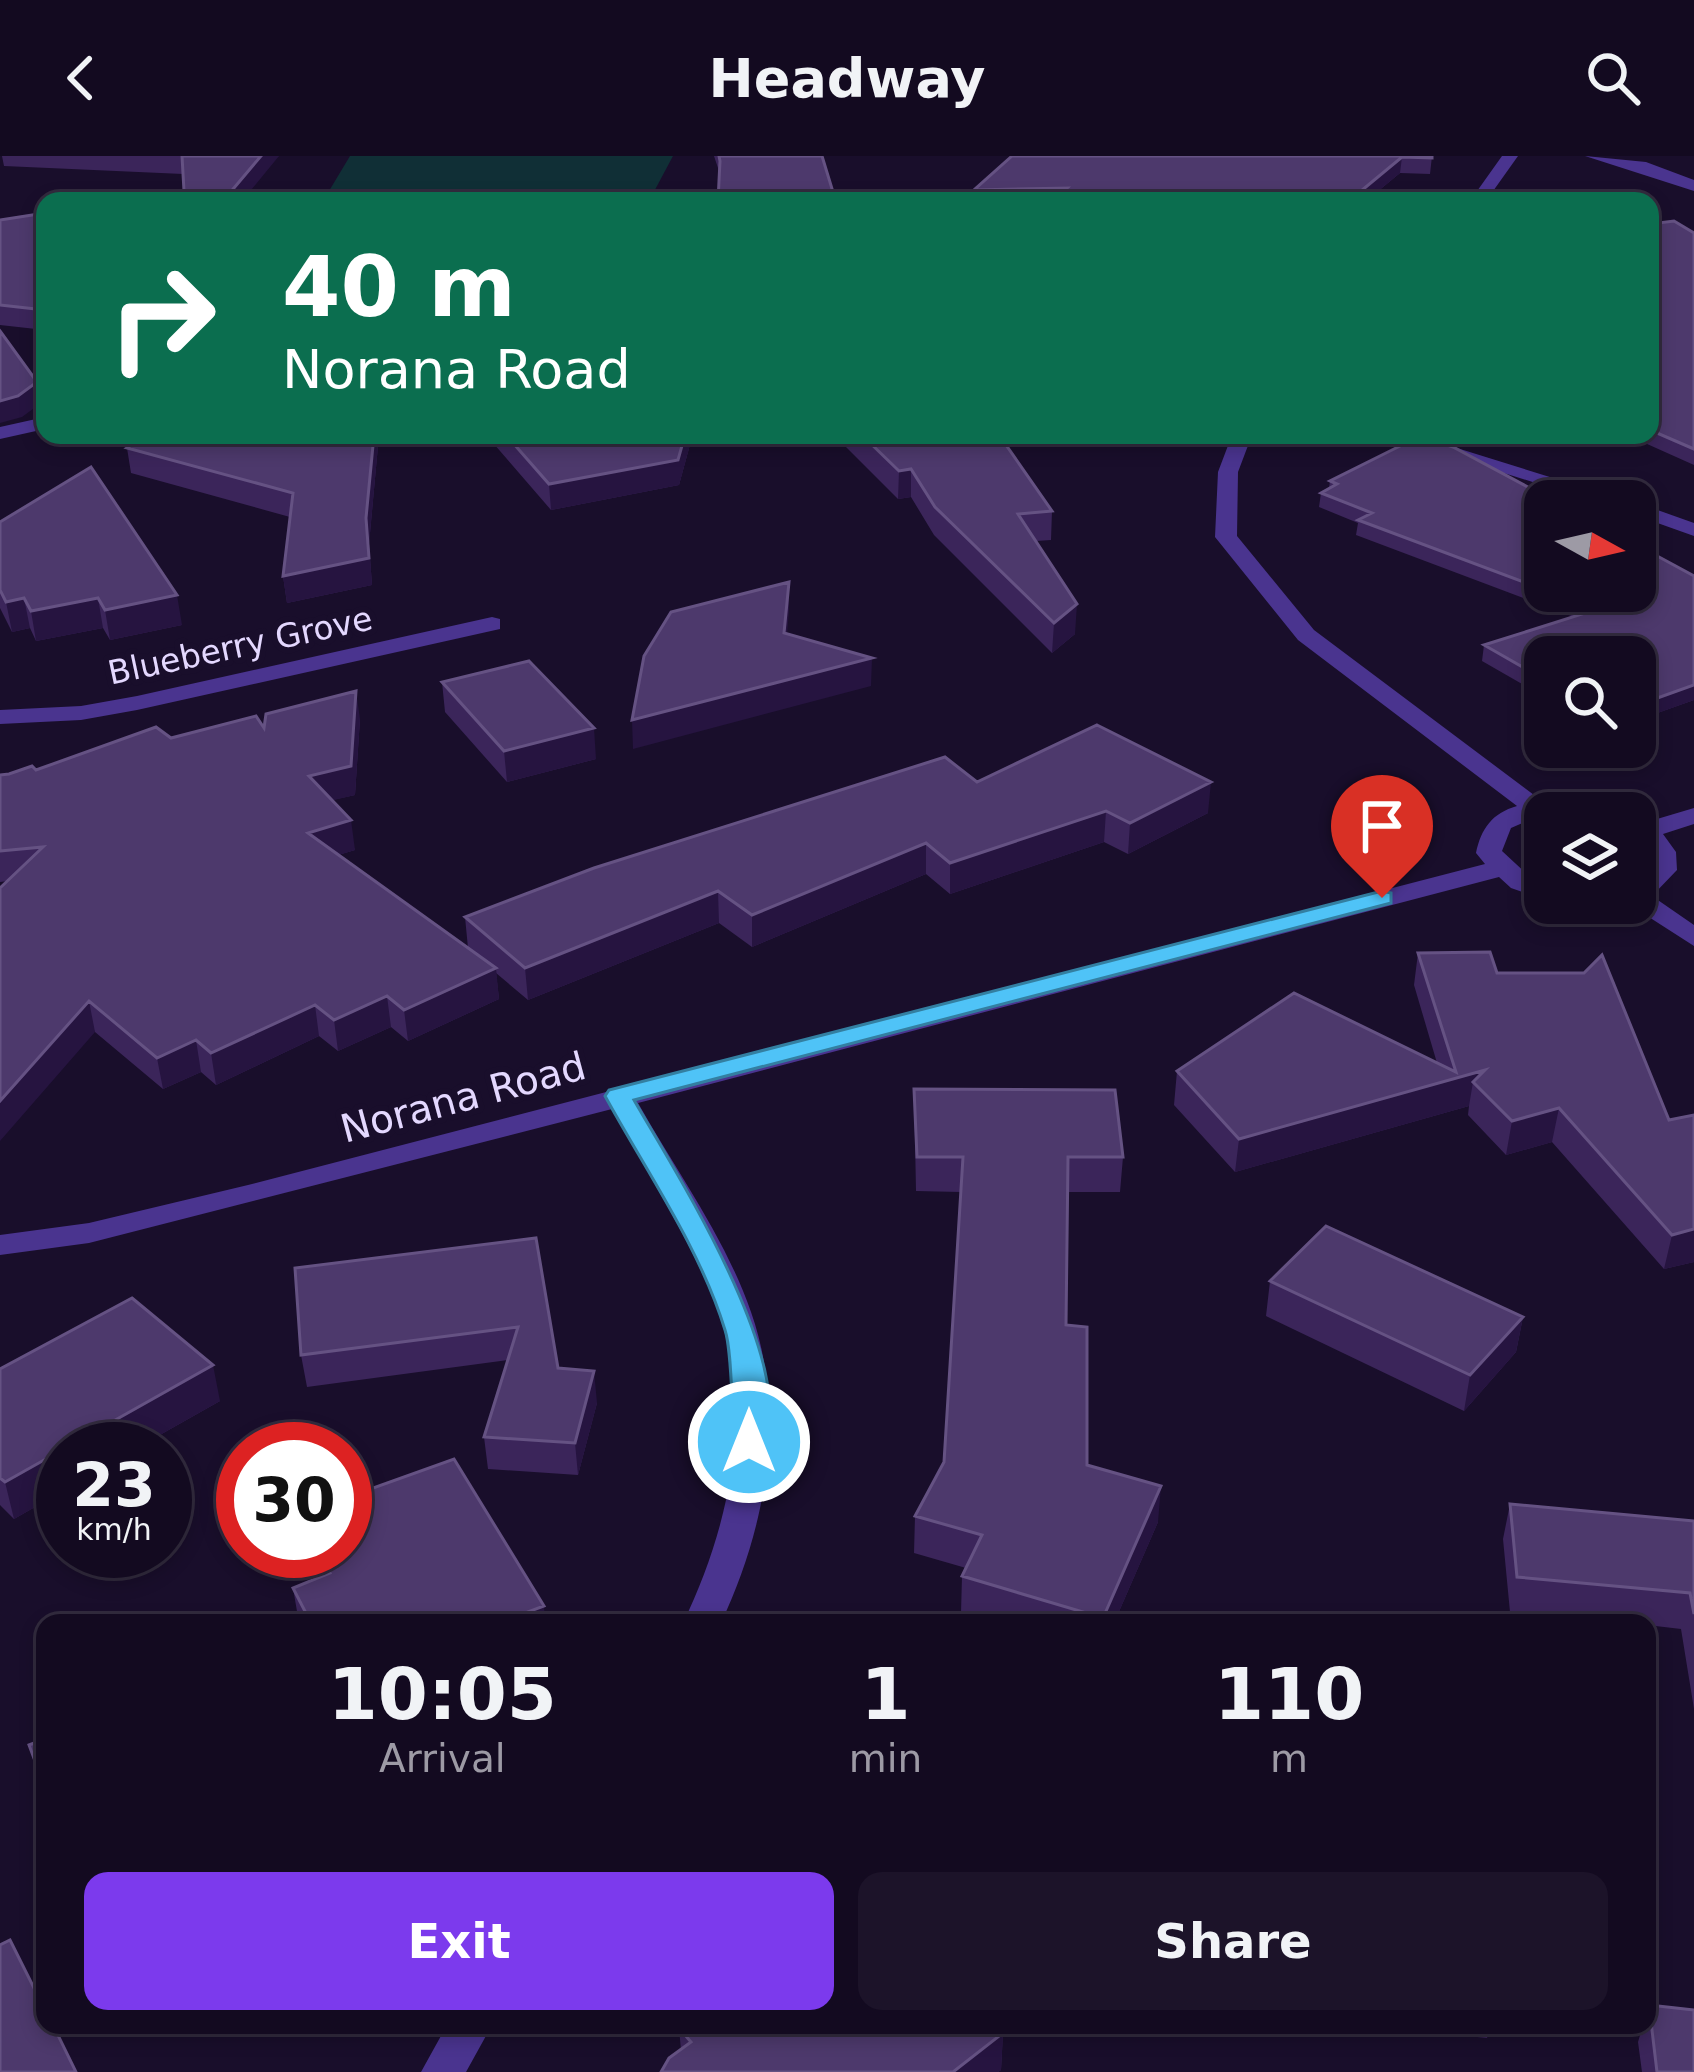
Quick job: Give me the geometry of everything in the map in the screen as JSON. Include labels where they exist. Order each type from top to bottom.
[{"type":"street","points":[[1484,192],[1510,156]]},
{"type":"street","points":[[1593,156],[1646,167],[1694,186]]},
{"type":"street","points":[[0,433],[36,425]]},
{"type":"street","points":[[1239,444],[1228,472],[1226,537],[1306,635],[1524,799]]},
{"type":"street","points":[[1423,444],[1545,480]]},
{"type":"street","points":[[1656,516],[1694,530]]},
{"type":"street","name":"Blueberry Grove","points":[[0,717],[118,706],[492,624]]},
{"type":"street","points":[[1524,814],[1497,825],[1489,838],[1489,853],[1501,868],[1524,881]]},
{"type":"street","points":[[1656,825],[1694,816]]},
{"type":"street","points":[[1656,841],[1666,860],[1656,882]]},
{"type":"street","name":"Norana Road","points":[[0,1245],[89,1232],[248,1195],[1501,868]]},
{"type":"street","points":[[1656,910],[1694,938]]},
{"type":"street","points":[[619,1096],[715,1270],[741,1332],[752,1400],[747,1485],[721,1587],[707,1614]]},
{"type":"street","points":[[442,2072],[465,2034]]},
{"type":"green space","points":[[350,156],[673,156],[654,192],[328,192]]},
{"type":"building","points":[[182,156],[261,156],[231,192],[178,192],[184,191]]},
{"type":"building","points":[[719,156],[822,156],[833,192],[718,192]]},
{"type":"building","points":[[1012,156],[1432,156],[1402,157],[1360,192],[974,190]]},
{"type":"building","points":[[36,214],[36,309],[0,305],[0,220]]},
{"type":"building","points":[[1674,221],[1694,233],[1694,449],[1659,434],[1659,223]]},
{"type":"building","points":[[0,331],[36,383],[18,396],[0,401]]},
{"type":"building","points":[[133,444],[373,444],[366,518],[369,558],[283,576],[293,493],[127,448]]},
{"type":"building","points":[[514,444],[682,444],[678,460],[549,484]]},
{"type":"building","points":[[871,444],[1005,444],[1052,511],[1018,514],[1077,604],[1054,623],[935,507],[911,469],[899,471]]},
{"type":"building","points":[[1404,444],[1453,447],[1524,485],[1524,582],[1358,520],[1372,513],[1321,493],[1337,484],[1330,481]]},
{"type":"building","points":[[91,467],[177,595],[105,610],[98,598],[31,611],[24,598],[6,602],[0,590],[0,522]]},
{"type":"building","points":[[1656,555],[1694,576],[1694,685],[1656,699],[1656,636],[1524,636],[1524,668],[1484,645],[1588,612],[1656,612]]},
{"type":"building","points":[[789,582],[784,633],[872,658],[632,720],[644,656],[671,612]]},
{"type":"building","points":[[529,661],[594,728],[504,751],[442,682]]},
{"type":"building","points":[[356,691],[351,766],[309,776],[351,820],[308,833],[496,968],[404,1010],[387,996],[334,1020],[315,1005],[211,1053],[196,1040],[157,1058],[89,1001],[0,1101],[0,888],[43,847],[0,851],[0,775],[32,766],[36,770],[156,727],[171,738],[256,716],[264,728],[266,714]]},
{"type":"building","points":[[1097,725],[1211,782],[1130,823],[1106,811],[950,863],[926,843],[752,915],[718,891],[525,968],[465,917],[594,868],[945,757],[977,782]]},
{"type":"building","points":[[1490,952],[1497,973],[1584,973],[1602,955],[1669,1120],[1694,1115],[1694,1229],[1672,1235],[1559,1108],[1512,1121],[1473,1082],[1485,1070],[1239,1139],[1177,1071],[1294,993],[1456,1072],[1418,953]]},
{"type":"building","points":[[914,1089],[1115,1090],[1123,1157],[1068,1157],[1066,1325],[1087,1327],[1087,1465],[1161,1486],[1105,1614],[1090,1614],[962,1576],[982,1535],[915,1516],[944,1462],[963,1157],[917,1157]]},
{"type":"building","points":[[1326,1226],[1523,1317],[1470,1375],[1270,1281]]},
{"type":"building","points":[[536,1238],[558,1368],[594,1371],[575,1443],[484,1437],[518,1327],[301,1355],[295,1268]]},
{"type":"building","points":[[132,1298],[213,1365],[112,1422],[36,1422],[36,1465],[5,1482],[0,1478],[0,1369]]},
{"type":"building","points":[[454,1459],[544,1606],[522,1614],[306,1614],[293,1588],[318,1578],[372,1578],[372,1488]]},
{"type":"building","points":[[1510,1504],[1694,1521],[1694,1614],[1690,1593],[1517,1577]]},
{"type":"building","points":[[10,1940],[36,1992],[36,2034],[57,2034],[76,2072],[0,2072],[0,1945]]},
{"type":"building","points":[[1656,2006],[1694,2010],[1694,2072],[1657,2072],[1652,2034]]},
{"type":"building","points":[[684,2034],[1002,2034],[953,2072],[661,2072],[669,2058],[691,2042]]},
{"type":"route","points":[[749,1442],[752,1400],[741,1332],[715,1270],[619,1096],[1382,898]]}]
